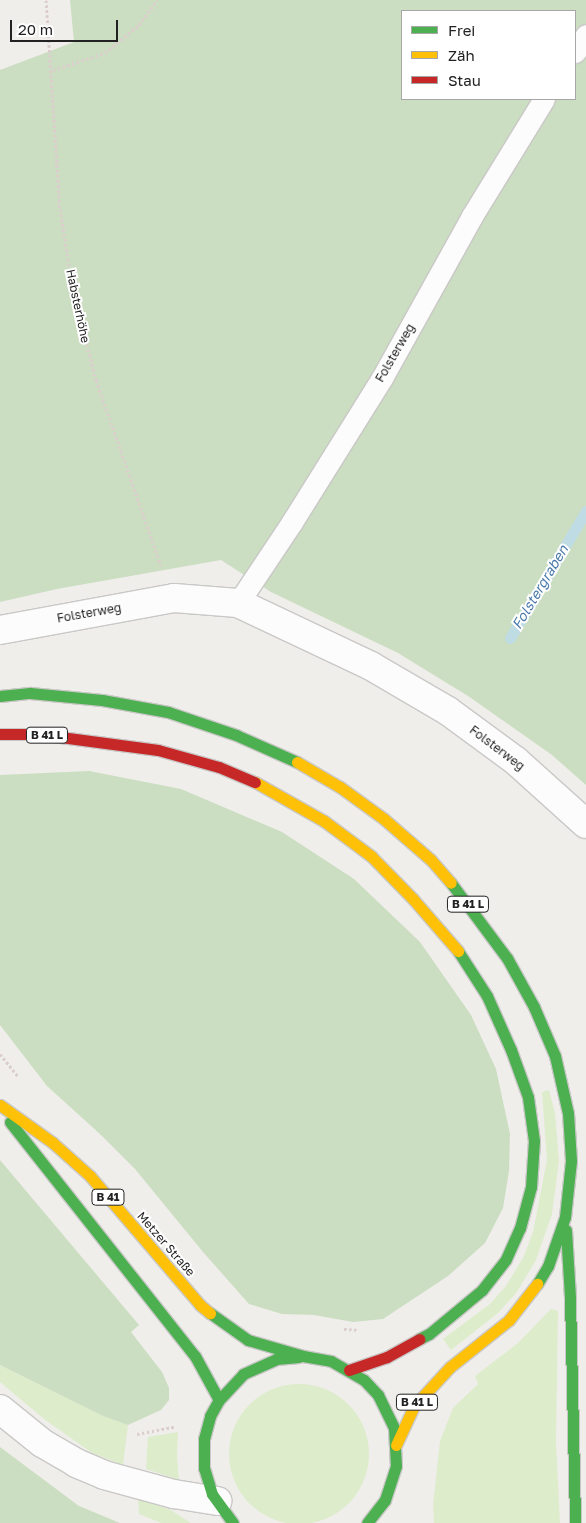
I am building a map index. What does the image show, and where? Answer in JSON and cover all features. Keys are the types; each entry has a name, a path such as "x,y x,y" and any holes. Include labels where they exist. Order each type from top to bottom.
{"main road":[{"name":"B 41 L","path":"0,696 30,694 102,700 168,712 236,735 294,760 340,787 384,819 431,860 472,908 507,958 534,1007 555,1056 568,1113 571,1161 565,1217 548,1266 528,1298 509,1320 450,1367 414,1406 396,1445"},
{"name":"B 41 L","path":"0,734 38,734 158,750 219,767 270,789 324,821 371,856 413,899 457,950 487,996 511,1050 528,1097 534,1141 531,1187 520,1228 506,1259 475,1296 429,1334 387,1357 349,1370"},
{"name":"Metzer Straße","path":"0,1105 53,1142 90,1176 200,1305 226,1326 248,1340 303,1356 331,1361 349,1370 373,1390 387,1410 396,1445 396,1466 385,1500 367,1523"},
{"name":"B 41","path":"0,1109 195,1356 219,1400"},
{"path":"565,1217 570,1298 575,1523"},
{"name":"Metzer Straße","path":"228,1517 208,1483 203,1454 207,1424 219,1400 243,1374 259,1365 303,1356"},
{"name":"Metzer Straße","path":"392,1482 394,1507"}],"street":[{"name":"Folsterweg","path":"0,630 174,598 238,603 371,666 448,711 516,761 586,824"},
{"path":"0,1409 42,1443 76,1463 104,1475 174,1494 228,1517"}],"lane":[{"path":"576,50 586,35"},
{"name":"Folsterweg","path":"238,603 292,522 382,378 472,216 543,100"}],"path":[{"name":"Habsterhöhe","path":"46,0 53,70 60,210 74,296 96,380 152,544 174,598"},
{"path":"53,70 105,53 139,25 157,0"},
{"path":"337,1328 361,1330"},
{"path":"137,1434 179,1426"}],"green space":[{"path":"70,0 586,0 586,785 552,755 468,696 398,653 271,592 221,560 57,589 0,602 0,70 74,42"},
{"path":"89,771 181,789 282,832 354,879 420,942 471,1015 496,1069 510,1134 509,1171 503,1208 485,1243 448,1276 383,1319 353,1322 314,1315 282,1314 249,1304 203,1252 135,1169 47,1086 0,1025 0,775"},
{"path":"549,1090 555,1113 559,1161 552,1214 536,1260 517,1292 498,1313 451,1350 443,1339 490,1304 506,1286 524,1256 533,1232 547,1160 542,1092"},
{"path":"0,1160 139,1325 131,1332 162,1372 169,1388 169,1400 161,1410 128,1425 103,1416 0,1365"},
{"path":"551,1309 558,1311 556,1442 560,1523 434,1523 433,1505 440,1441 453,1408 478,1384 475,1376 518,1343"},
{"path":"0,1365 103,1416 128,1425 123,1465 92,1453 44,1419 0,1382"},
{"path":"299,1384 313,1385 326,1389 349,1404 364,1427 368,1440 368,1468 364,1481 349,1504 326,1519 313,1523 299,1524 285,1523 272,1519 249,1504 234,1481 230,1468 229,1454 230,1440 234,1427 249,1404 272,1389 285,1385"},
{"path":"178,1432 179,1480 146,1469 148,1437"},
{"path":"0,1447 79,1506 120,1523 0,1523"},
{"path":"138,1499 169,1509 191,1523 161,1523 139,1514"}],"waterway":[{"name":"Folstergraben","path":"510,638 586,511"}],"traffic: fast":[{"path":"0,696 30,693 102,700 168,712 236,735 297,762"},
{"path":"451,883 507,958 534,1007 555,1056 568,1113 571,1161 565,1217 548,1266 537,1284"},
{"path":"419,1339 429,1334 482,1290 506,1259 520,1228 531,1187 534,1141 528,1097 511,1050 487,996 458,951"},
{"path":"10,1122 195,1356 219,1400"},
{"path":"566,1230 570,1298 575,1523"},
{"path":"210,1313 248,1340 303,1356 331,1361 364,1380 378,1395 394,1428 396,1466 385,1500 367,1523"},
{"path":"233,1523 212,1494 204,1468 204,1439 210,1416 219,1400 243,1374 276,1359 299,1357"}],"traffic: slow":[{"path":"297,762 340,787 384,819 431,860 451,883"},
{"path":"255,782 324,821 371,856 413,899 458,951"},
{"path":"0,1105 53,1143 90,1176 200,1305 210,1313"},
{"path":"396,1445 414,1406 450,1367 509,1320 537,1284"}],"traffic: jam":[{"path":"0,734 38,734 158,750 219,767 255,782"},
{"path":"349,1370 387,1357 419,1339"}]}
